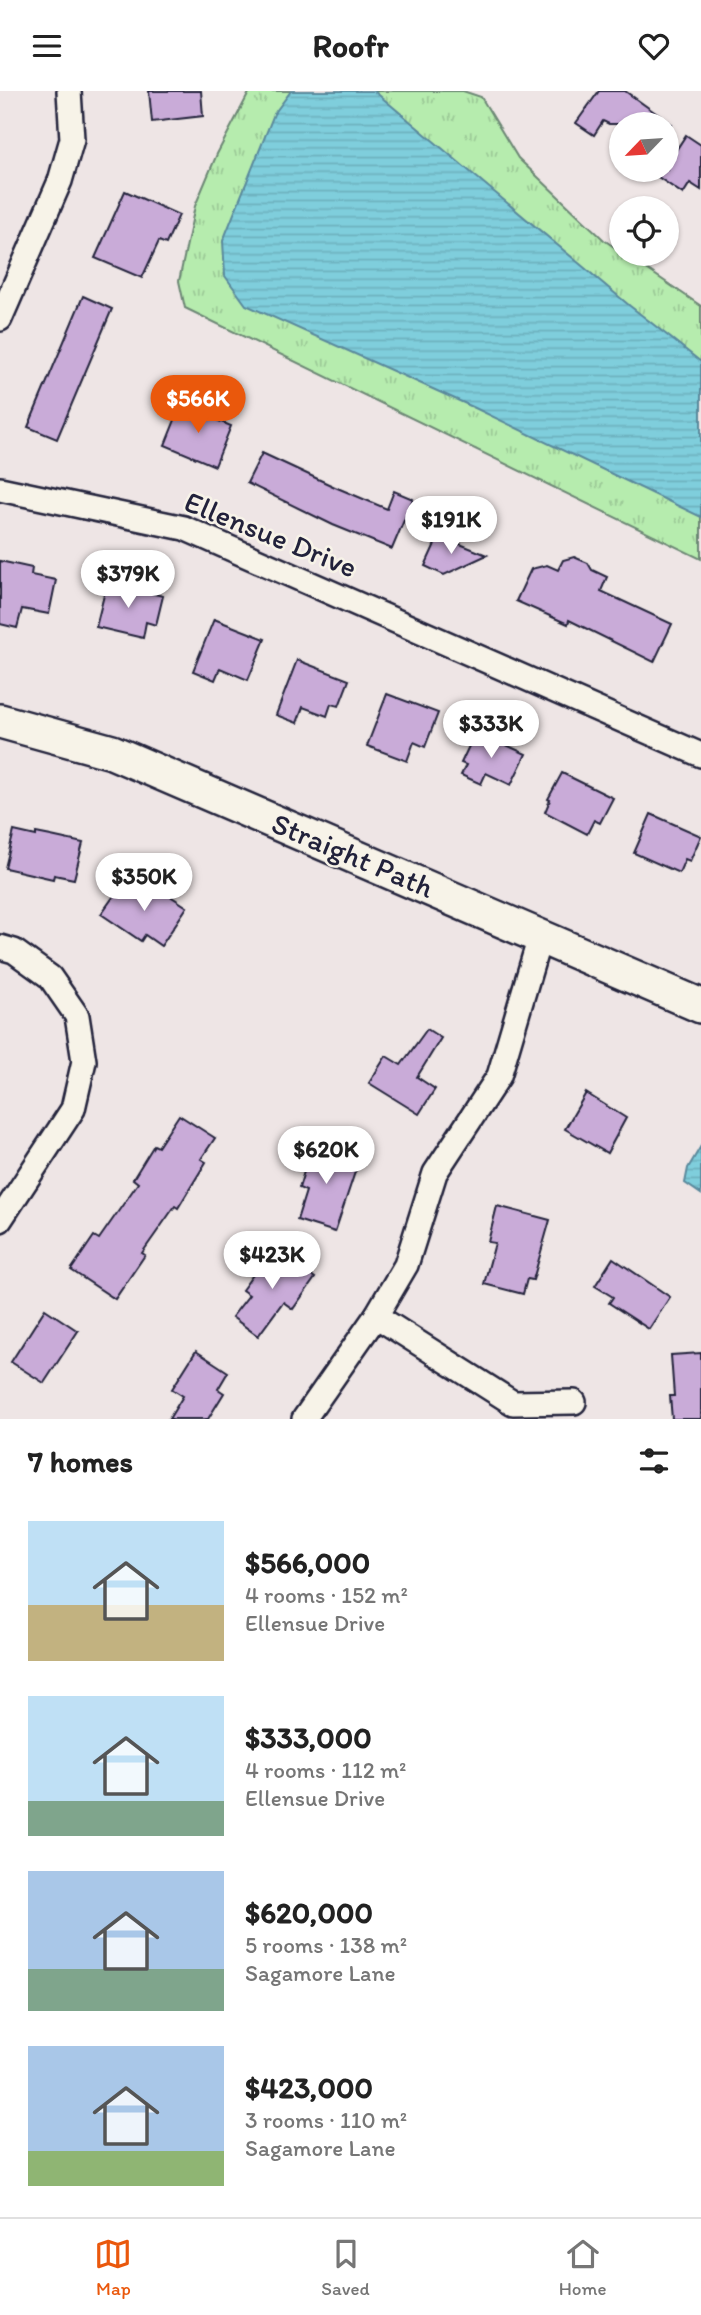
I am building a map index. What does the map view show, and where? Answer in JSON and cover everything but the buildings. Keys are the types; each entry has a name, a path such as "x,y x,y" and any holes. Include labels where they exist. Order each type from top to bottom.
{"main road":[{"name":"Straight Path","path":"0,721 112,752 701,1006"}],"street":[{"path":"0,319 60,181 72,139 69,91"},
{"name":"Ellensue Drive","path":"0,489 184,528 701,755"},
{"path":"304,1419 376,1317 406,1265 435,1174 499,1076 540,937"},
{"path":"0,947 14,951 50,977 77,1016 84,1061 73,1109 0,1220"},
{"path":"376,1317 513,1403 574,1402"}],"green space":[{"path":"250,91 463,91 481,97 518,158 609,243 609,266 642,266 701,306 701,559 185,308 179,281 195,206 217,154"}],"water":[{"path":"291,91 374,91 630,306 701,362 701,517 475,408 246,305 225,276 223,241 274,114"},
{"path":"701,1146 701,1194 685,1183 688,1168"}]}
